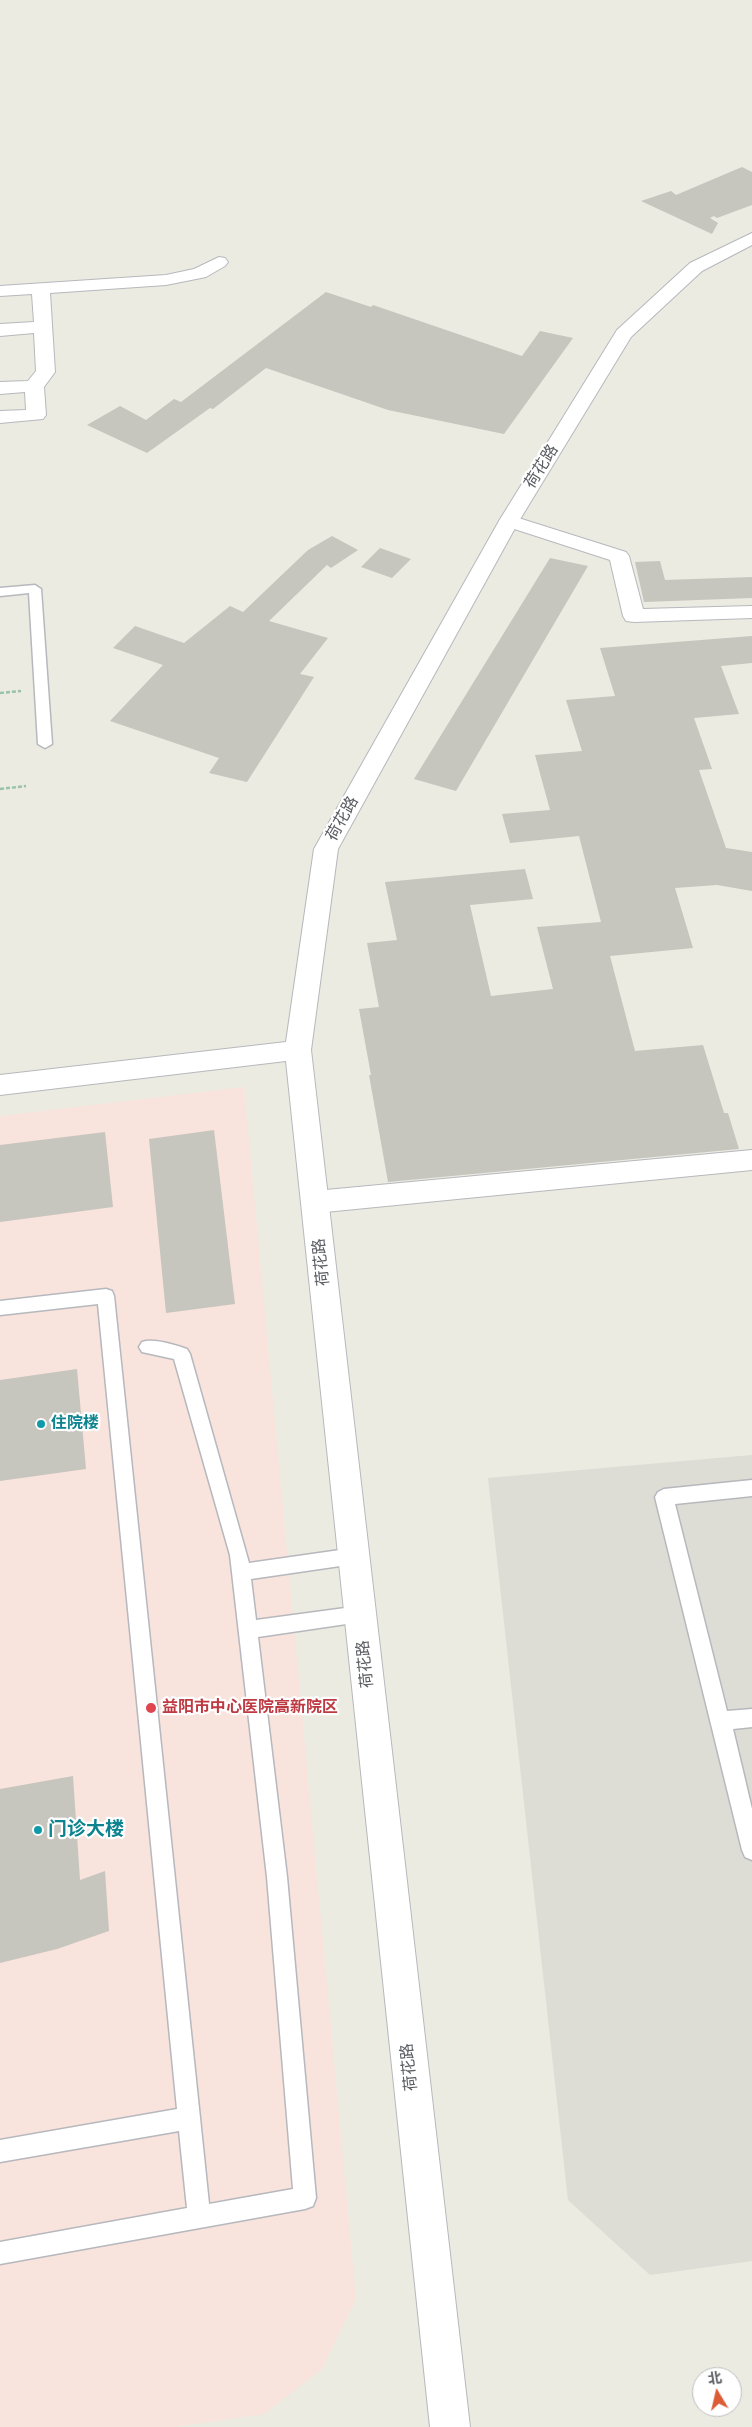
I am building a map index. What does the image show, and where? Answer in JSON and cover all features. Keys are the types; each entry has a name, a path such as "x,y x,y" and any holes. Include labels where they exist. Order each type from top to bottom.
{"street":[{"name":"荷花路","path":"450,2427 298,1050 326,849 509,521 624,334 696,267 750,240"},
{"path":"0,291 166,280 200,273 219,262"},
{"path":"0,417 36,415 34,386 46,372 41,288"},
{"path":"0,330 43,327"},
{"path":"0,388 34,386"},
{"path":"509,521 619,556 634,616 752,612"},
{"path":"0,1084 298,1050"},
{"path":"315,1202 752,1160"}],"lane":[{"path":"0,592 35,589 45,744"},
{"path":"0,1308 106,1296 198,2217"},
{"path":"0,2253 305,2198 277,1877 239,1555 182,1354 148,1348"},
{"path":"752,1488 664,1497 752,1850"},
{"path":"241,1572 354,1556"},
{"path":"248,1630 360,1614"},
{"path":"723,1733 721,1721 752,1718"},
{"path":"0,2151 188,2118"}],"path":[{"path":"0,789 26,786"}],"shaded area":[{"name":"益阳市中心医院高新院区","path":"244,1087 356,2299 322,2369 264,2414 174,2427 0,2427 0,1116"},
{"path":"752,1455 752,2261 650,2275 568,2200 488,1478"}],"building":[{"path":"742,167 752,172 752,205 717,218 714,216 710,218 718,223 712,234 641,201 671,191 676,195"},
{"path":"326,292 371,307 373,305 522,356 540,331 573,338 504,434 388,410 266,368 213,409 210,408 147,453 87,425 120,406 146,420 174,399 181,402"},
{"path":"332,536 358,550 331,568 327,565 269,621 328,638 300,674 314,677 247,782 209,773 219,758 110,721 163,665 113,648 135,626 184,643 230,606 243,612 308,550"},
{"path":"380,548 411,559 392,578 361,567"},
{"path":"550,558 588,566 456,791 414,779"},
{"path":"660,561 665,580 752,577 752,598 644,602 635,562"},
{"path":"752,636 752,663 721,666 739,714 694,718 712,769 699,770 726,848 752,852 752,891 717,885 675,888 693,948 610,956 635,1051 703,1045 724,1113 728,1113 739,1149 388,1182 359,1009 379,1007 367,943 397,940 385,882 525,869 533,899 470,905 491,996 553,989 537,927 601,922 579,836 510,843 502,814 550,810 535,755 582,751 566,700 615,696 600,648"},
{"path":"214,1130 235,1304 166,1313 149,1139"},
{"path":"105,1132 113,1207 0,1222 0,1145"},
{"name":"住院楼","path":"77,1369 86,1469 0,1481 0,1380"},
{"name":"门诊大楼","path":"73,1776 80,1880 105,1871 109,1931 57,1949 0,1963 0,1789"}],"place":[{"name":"住院楼","path":"41,1424"},
{"name":"益阳市中心医院高新院区","path":"151,1708"},
{"name":"门诊大楼","path":"38,1830"}]}
